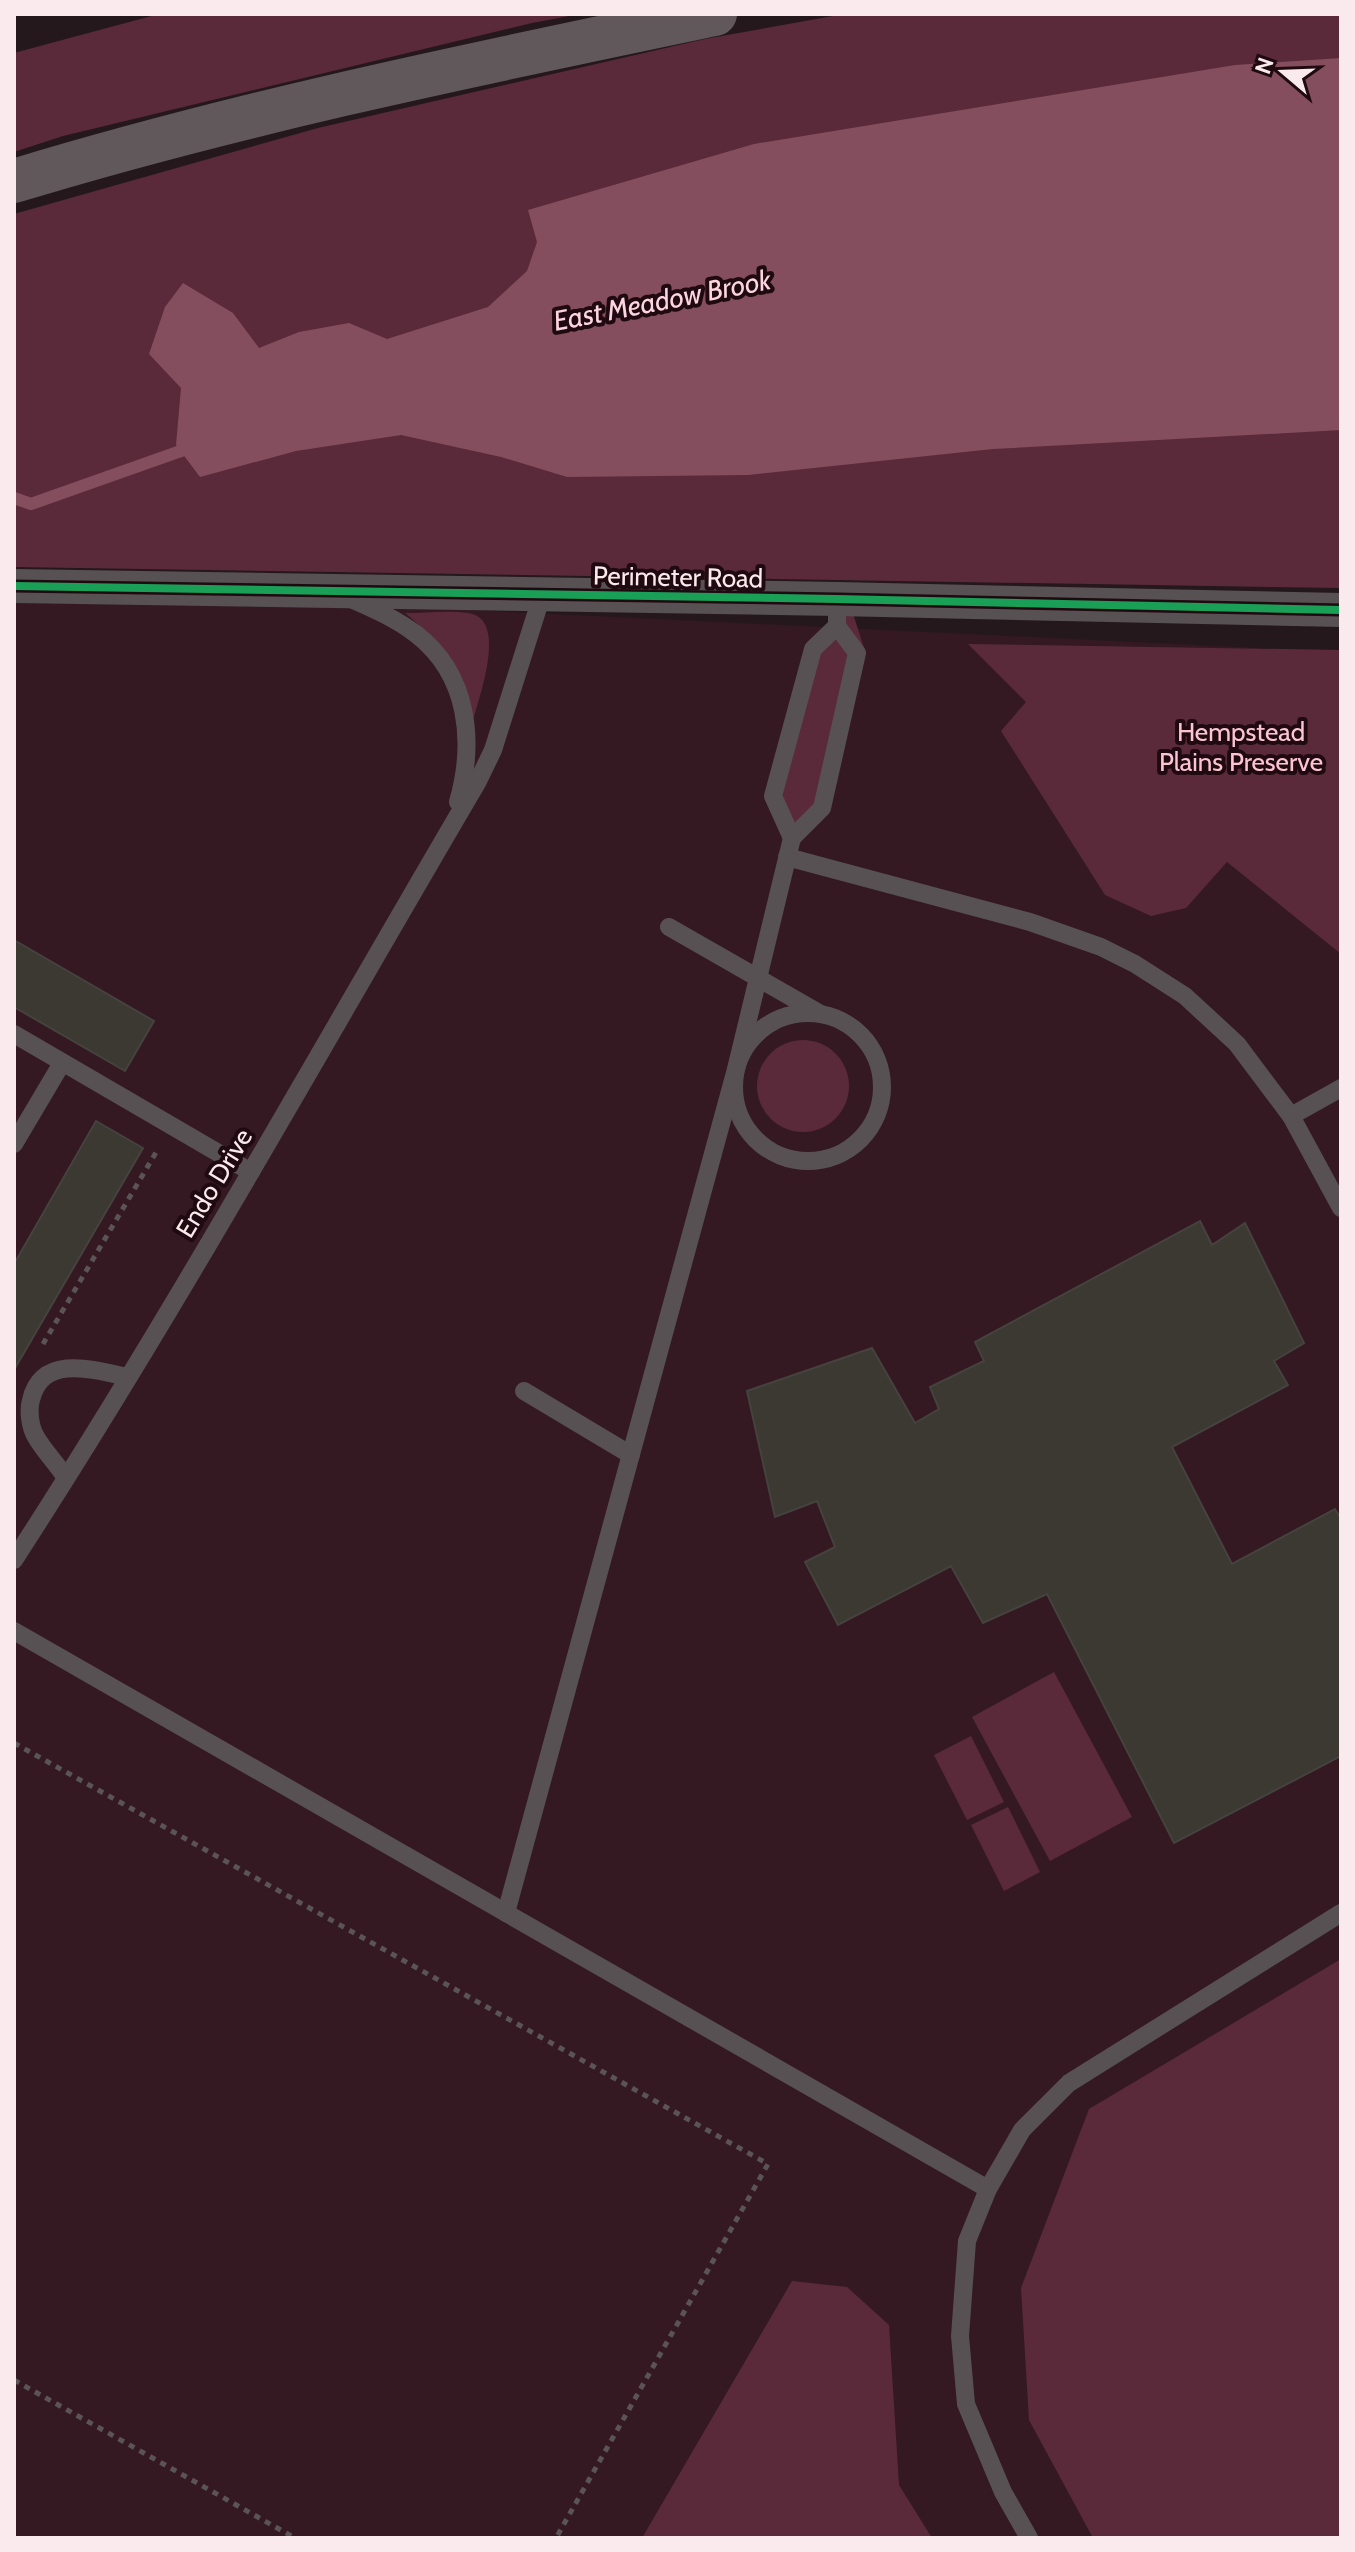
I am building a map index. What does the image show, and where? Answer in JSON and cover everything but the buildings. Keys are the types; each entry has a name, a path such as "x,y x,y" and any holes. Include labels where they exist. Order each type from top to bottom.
{"highway":[{"path":"14,181 276,111 715,14"}],"street":[{"name":"Perimeter Road","path":"14,586 542,595 837,613 1341,610"}],"lane":[{"name":"Endo Drive","path":"336,592 390,617 418,636 440,658 454,684 464,709 468,741 464,779 451,828"},
{"name":"Endo Drive","path":"14,1560 251,1172 477,783 493,750 542,595"},
{"path":"506,1913 736,1069 792,838 822,808 857,653 837,613 813,649 773,796 792,838"},
{"path":"787,857 1030,922 1101,947 1135,964 1185,996 1237,1044 1291,1116 1341,1208"},
{"path":"669,927 822,1014"},
{"path":"810,1012 822,1014 856,1030 872,1049 881,1072 882,1098 874,1122 858,1143 837,1156 813,1162 787,1159 766,1150 750,1135 738,1115 733,1093 736,1069 745,1047 762,1028 785,1016 810,1012"},
{"path":"14,1034 251,1172"},
{"path":"14,1144 62,1063"},
{"path":"1291,1116 1341,1088"},
{"path":"66,1478 34,1434 29,1408 34,1386 53,1370 86,1368 127,1377"},
{"path":"524,1391 631,1455"},
{"path":"14,1631 988,2189"},
{"path":"1029,2538 1003,2492 966,2404 960,2336 967,2241 988,2189 1022,2130 1069,2083 1341,1913"}],"path":[{"path":"38,1352 158,1149 145,1141"},
{"path":"14,1743 768,2164 556,2538"},
{"path":"14,2380 295,2538"}],"shaded area":[{"path":"14,588 1341,652 1341,2538 14,2538"}],"green space":[{"path":"159,14 580,14 63,136 14,152 14,53"},
{"path":"844,14 1341,14 1341,588 14,567 14,214 318,128 705,39"},
{"path":"849,601 864,648 822,808 794,852 773,796 817,634"},
{"path":"405,613 468,613 480,618 487,628 488,658 474,718 447,661 428,635"},
{"name":"Hempstead Plains Preserve","path":"968,644 1341,650 1341,954 1227,862 1186,908 1151,916 1105,895 1001,731 1026,702"},
{"path":"803,1040 821,1043 836,1053 846,1068 849,1086 846,1104 836,1119 821,1129 803,1132 785,1129 770,1119 760,1104 757,1086 760,1068 770,1053 785,1043"},
{"path":"1054,1672 1132,1817 1050,1861 972,1717"},
{"path":"971,1736 1004,1802 967,1820 934,1755"},
{"path":"1008,1807 1040,1872 1004,1891 971,1825"},
{"path":"1341,1959 1341,2538 1093,2538 1029,2420 1021,2288 1089,2109"},
{"path":"792,2281 847,2287 889,2325 899,2485 932,2538 642,2538"}],"water":[{"path":"1341,58 1341,430 993,449 748,475 567,477 501,457 401,435 296,451 200,477 176,445 181,388 149,354 165,307 183,283 233,313 259,348 299,332 349,323 387,339 488,307 527,271 537,242 528,210 754,144 1235,65"}],"waterway":[{"name":"East Meadow Brook","path":"14,498 31,504 195,446"}],"cycle path":[{"path":"14,586 1341,610"}]}
